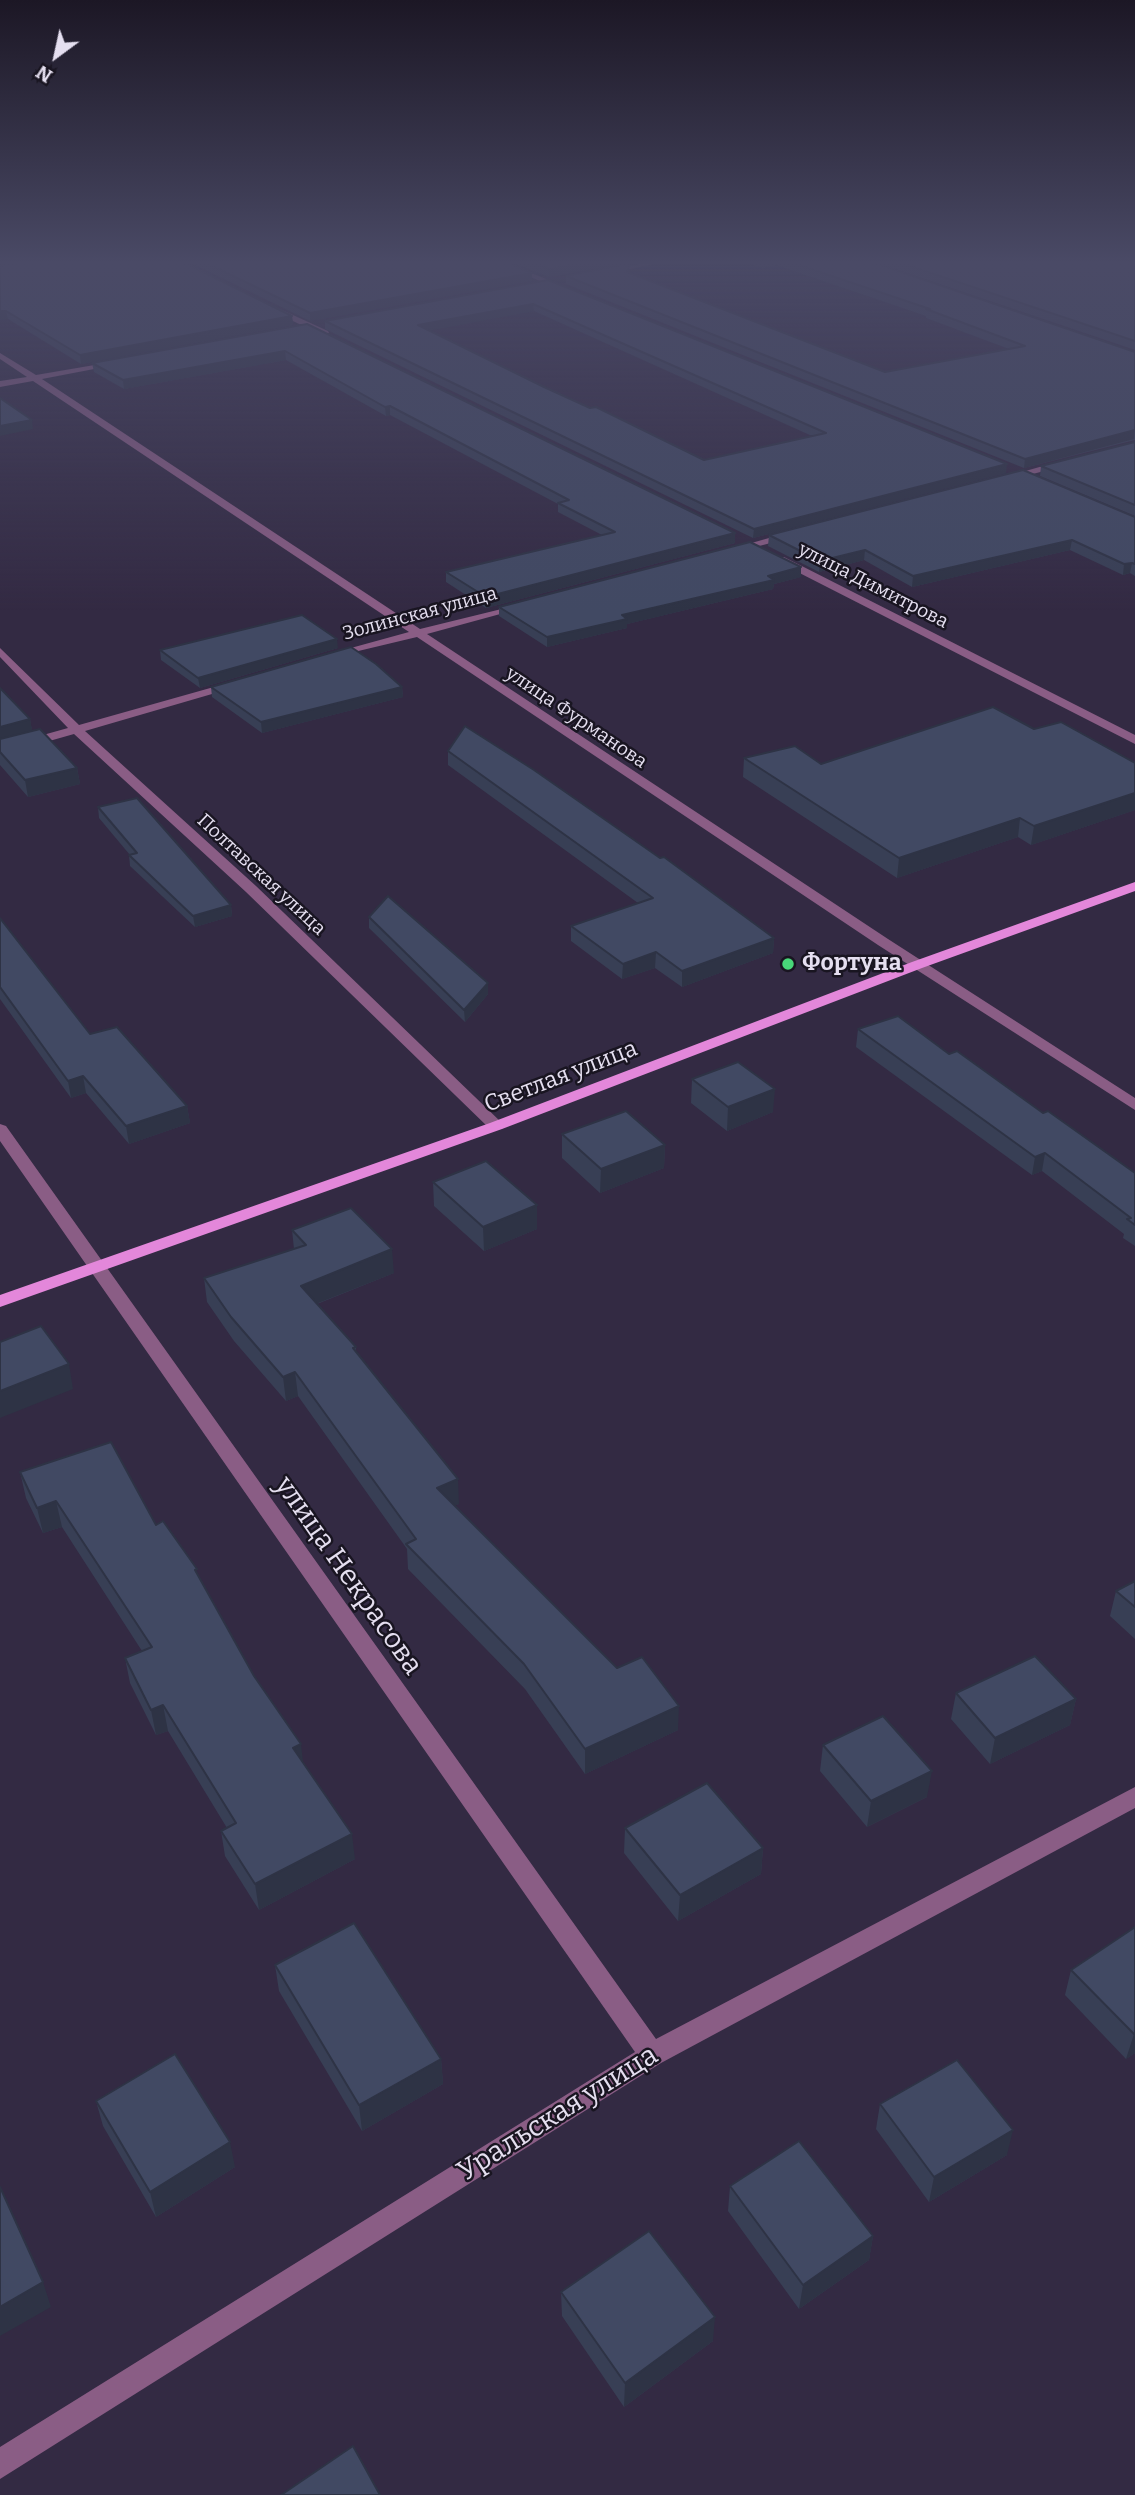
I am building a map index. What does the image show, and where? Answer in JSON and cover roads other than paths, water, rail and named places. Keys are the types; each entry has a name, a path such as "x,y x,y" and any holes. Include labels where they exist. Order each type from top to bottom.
{"main road":[{"name":"Светлая улица","path":"0,1301 496,1126 917,965 1135,886"}],"street":[{"path":"0,384 32,378"},
{"name":"улица Фурманова","path":"35,378 917,965 1135,1105"},
{"path":"996,481 1073,461"},
{"path":"1010,469 1035,479"},
{"path":"725,552 806,530"},
{"name":"улица Димитрова","path":"740,538 1135,740"},
{"name":"Золинская улица","path":"324,659 537,601"},
{"name":"Полтавская улица","path":"0,651 76,729 251,890 496,1126"},
{"path":"0,751 246,681"},
{"name":"улица Некрасова","path":"0,1129 652,2055"},
{"name":"Уральская улица","path":"0,2464 652,2055 1135,1797"}],"place":[{"name":"Фортуна","path":"788,964"}]}
